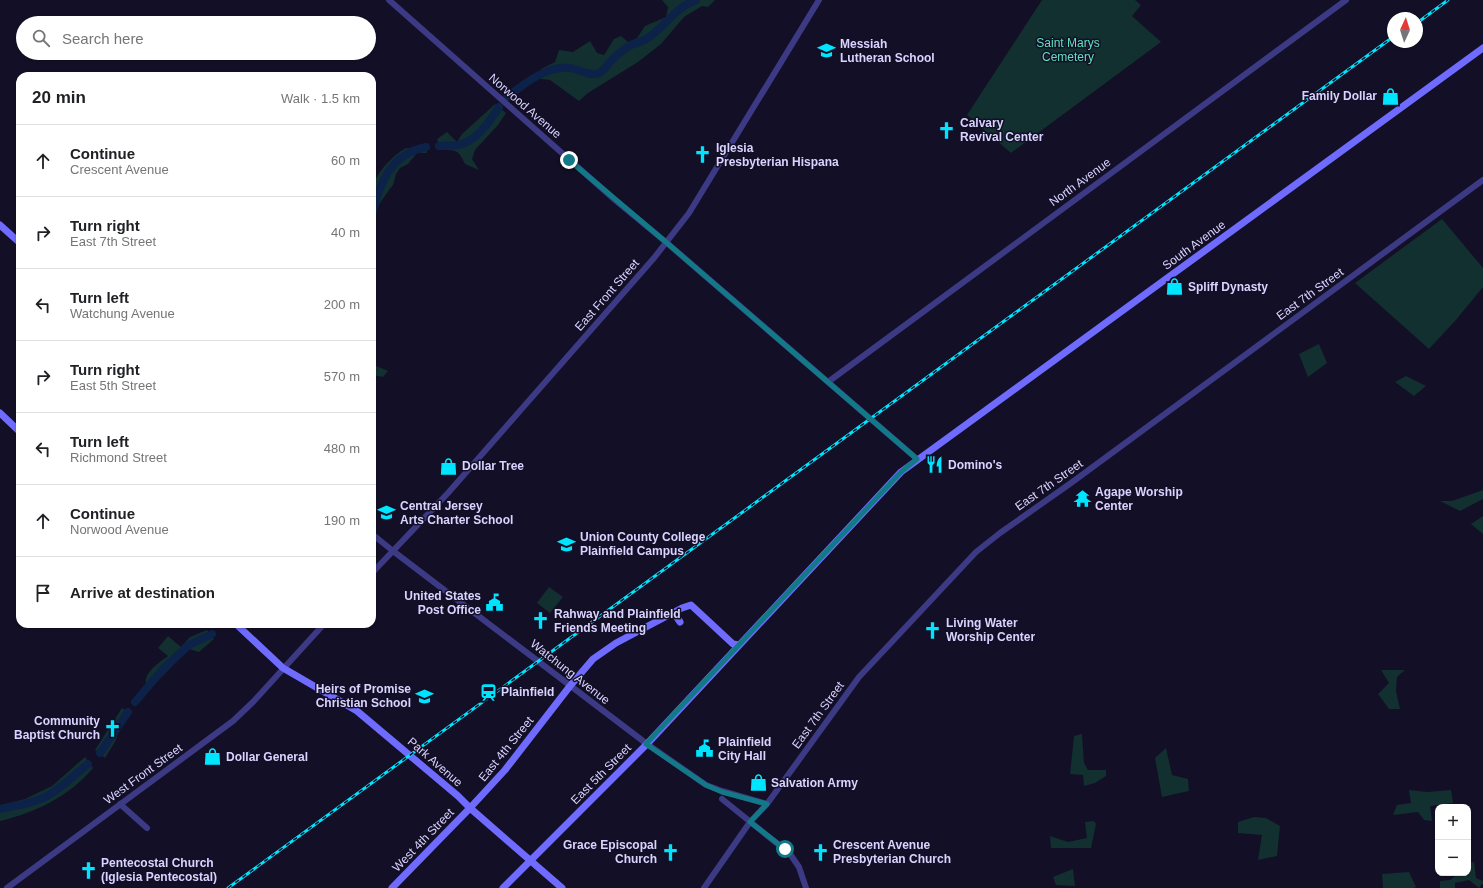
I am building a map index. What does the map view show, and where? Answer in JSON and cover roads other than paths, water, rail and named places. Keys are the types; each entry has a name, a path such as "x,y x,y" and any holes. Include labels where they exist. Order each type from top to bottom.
{"main road":[{"name":"South Avenue","path":"917,459 1018,388 1482,50"},
{"path":"0,225 16,239"},
{"path":"0,414 16,428"},
{"name":"East 5th Street","path":"502,888 646,744 901,472 917,459"},
{"name":"East 4th Street","path":"470,808 505,770 584,668 604,651 682,608 691,605 733,644 739,645"},
{"path":"671,614 676,616 680,622"},
{"name":"Park Avenue","path":"240,628 283,668 357,710 458,796 562,888"},
{"name":"West 4th Street","path":"392,888 470,808"}],"street":[{"name":"Norwood Avenue","path":"388,0 615,200 667,243 917,459"},
{"name":"East Front Street","path":"376,570 448,493 667,243 692,208 819,0"},
{"name":"North Avenue","path":"828,382 1346,0"},
{"name":"East 7th Street","path":"704,888 750,822 767,804 859,678 976,552 1000,533 1083,475 1483,180"},
{"name":"Watchung Avenue","path":"376,537 646,744 706,785 722,792 767,804"},
{"path":"283,668 320,628"},
{"name":"West Front Street","path":"7,888 233,721 253,702 283,668"},
{"path":"722,799 790,854 799,867 806,888"},
{"path":"120,804 147,828"}],"waterway":[{"path":"507,97 536,76 553,69 570,68 592,74 599,73 622,51 652,35 682,8 696,0"},
{"path":"439,146 465,143 482,130 499,107"},
{"path":"376,202 383,181 395,163 404,156 426,147"},
{"path":"135,702 163,669 189,645 212,634"},
{"path":"100,753 128,712"},
{"path":"0,809 38,800 49,795 61,787 88,764"}],"railway":[{"path":"1423,19 1448,0"},
{"path":"228,888 1387,41"}],"place":[{"name":"Messiah Lutheran School","path":"827,51"},
{"name":"Family Dollar","path":"1390,96"},
{"name":"Calvary Revival Center","path":"947,130"},
{"name":"Iglesia Presbyterian Hispana","path":"703,155"},
{"name":"Spliff Dynasty","path":"1175,287"},
{"name":"Domino's","path":"935,465"},
{"name":"Dollar Tree","path":"449,466"},
{"name":"Agape Worship Center","path":"1082,499"},
{"name":"Central Jersey Arts Charter School","path":"387,513"},
{"name":"Union County College Plainfield Campus","path":"567,544"},
{"name":"United States Post Office","path":"494,603"},
{"name":"Rahway and Plainfield Friends Meeting","path":"541,621"},
{"name":"Living Water Worship Center","path":"933,630"},
{"name":"Plainfield","path":"488,692"},
{"name":"Heirs of Promise Christian School","path":"424,696"},
{"name":"Community Baptist Church","path":"113,728"},
{"name":"Plainfield City Hall","path":"705,749"},
{"name":"Dollar General","path":"213,757"},
{"name":"Salvation Army","path":"758,783"},
{"name":"Grace Episcopal Church","path":"670,852"},
{"name":"Crescent Avenue Presbyterian Church","path":"820,852"},
{"name":"Pentecostal Church (Iglesia Pentecostal)","path":"88,870"}],"park label":[{"name":"Saint Marys Cemetery","path":"1068,50"}]}
